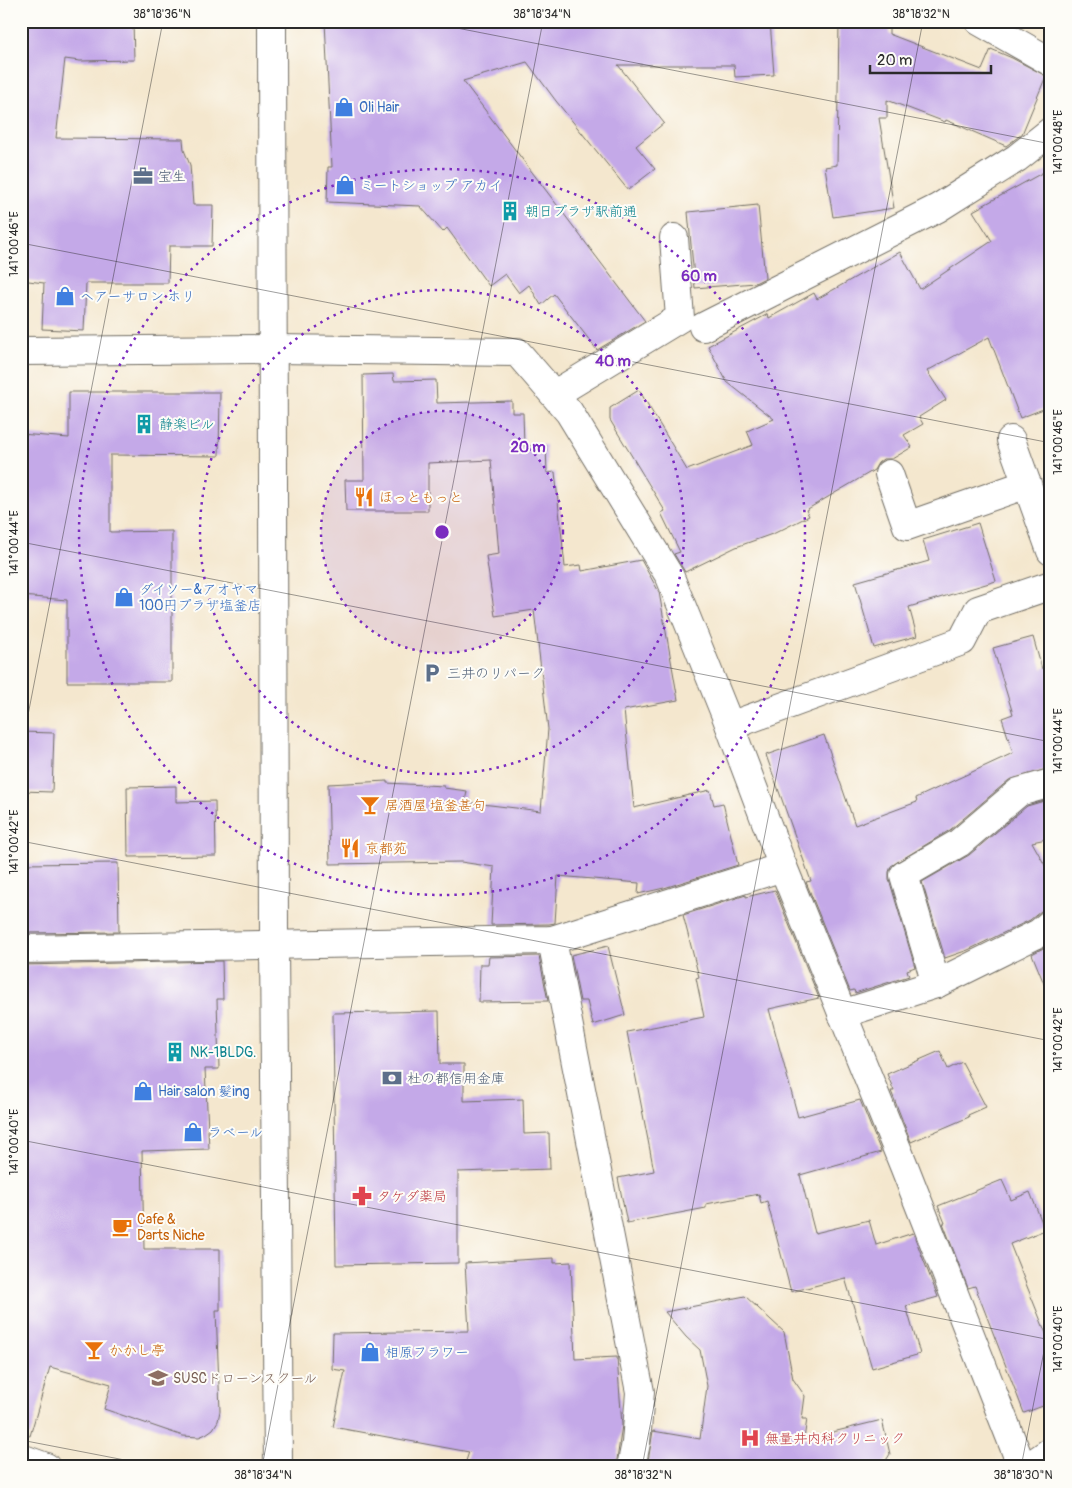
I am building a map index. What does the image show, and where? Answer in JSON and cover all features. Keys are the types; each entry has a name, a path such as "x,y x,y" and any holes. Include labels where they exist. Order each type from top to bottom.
{"street":[{"path":"272,21 274,944 278,1467"},
{"path":"979,21 1051,62"},
{"path":"703,326 938,208 1017,158 1051,131"},
{"path":"556,394 680,318 674,238"},
{"path":"21,351 274,349 517,352 556,394 569,412 670,577 730,726 783,867 1022,1467"},
{"path":"1011,440 1051,551"},
{"path":"889,474 907,526 1027,484"},
{"path":"730,726 962,641 978,610 1051,585"},
{"path":"936,984 904,875 959,843 1019,792 1051,783"},
{"path":"21,949 552,940 783,867"},
{"path":"842,1014 936,984 1039,933 1051,923"},
{"path":"552,940 640,1392 636,1443 631,1467"},
{"path":"1028,1467 1051,1451"},
{"path":"21,1458 46,1467"}],"building":[{"path":"21,21 133,21 134,60 80,61 65,59 56,138 183,139 184,150 190,165 193,205 213,205 212,246 169,246 168,283 86,283 84,331 42,329 44,283 21,280 21,218 26,185 21,185"},
{"path":"325,21 770,21 774,75 735,77 734,65 618,65 664,123 636,146 655,169 628,190 527,62 463,81 645,321 597,350 554,294 541,305 529,285 519,293 505,274 489,286 447,228 443,232 420,206 327,202 328,167 332,167"},
{"path":"839,21 889,21 889,34 982,70 991,49 1046,76 1022,134 1006,146 946,120 945,122 887,100 887,118 879,118 894,208 833,217 825,167 837,165"},
{"path":"1051,168 1051,406 1020,418 989,337 927,371 946,400 919,417 923,424 904,435 912,447 892,459 883,459 874,470 806,510 809,516 775,533 736,547 685,572 674,554 680,552 661,513 665,511 610,420 610,408 639,390 687,470 753,445 747,431 774,419 727,382 708,346 768,314 769,318 814,293 817,299 900,252 920,289 992,241 973,211"},
{"path":"758,205 765,278 755,283 695,288 688,212"},
{"path":"393,374 394,381 436,380 437,403 512,401 512,413 523,413 524,446 546,445 547,473 555,472 565,567 581,565 582,571 641,560 659,592 678,700 624,710 634,808 710,790 714,805 723,803 738,865 638,894 639,883 558,876 555,923 491,925 494,867 461,862 330,864 328,784 387,781 387,783 444,786 444,788 467,791 465,802 541,811 548,729 534,610 495,616 486,556 499,554 491,460 428,463 428,511 346,511 345,480 364,480 363,375"},
{"path":"69,392 220,392 219,456 110,455 110,532 172,531 172,682 67,682 67,600 21,596 21,434 69,438"},
{"path":"978,523 996,581 909,607 917,636 874,648 855,582 929,561 923,540"},
{"path":"1033,637 1042,669 1051,665 1051,768 1009,780 950,830 891,866 889,879 915,967 907,970 909,976 855,993 854,990 850,991 806,882 811,881 766,755 824,735 855,825 917,802 916,798 1013,753 1002,718 1013,714 993,648"},
{"path":"21,732 54,733 52,792 21,791"},
{"path":"176,786 176,802 215,801 216,856 128,857 127,787"},
{"path":"1051,799 1051,838 1032,842 1051,876 1051,908 1041,911 1030,920 968,950 945,958 922,882 969,855 1027,806"},
{"path":"118,863 119,932 21,933 21,864"},
{"path":"775,890 819,998 769,1009 798,1117 860,1100 881,1152 800,1175 815,1233 869,1220 876,1245 913,1233 938,1297 906,1306 920,1354 872,1368 845,1278 791,1292 767,1201 761,1203 759,1194 706,1204 706,1208 627,1223 618,1178 654,1171 627,1032 704,1017 696,978 699,977 683,915 746,895 746,897"},
{"path":"1051,944 1051,996 1049,996 1032,954"},
{"path":"608,946 625,1015 593,1025 587,1001 580,1001 571,955"},
{"path":"539,956 548,1001 479,1002 480,964 488,964 489,957"},
{"path":"222,961 223,999 217,999 219,1069 205,1069 209,1149 142,1151 144,1249 220,1249 220,1310 216,1310 220,1411 218,1421 213,1429 199,1437 183,1436 104,1409 111,1384 50,1367 30,1436 21,1434 21,965"},
{"path":"439,1011 440,1064 464,1064 464,1101 523,1099 524,1134 549,1133 550,1169 458,1172 458,1263 336,1265 333,1013"},
{"path":"940,1051 948,1069 962,1062 986,1107 968,1115 969,1117 911,1142 891,1091 894,1091 887,1074"},
{"path":"1002,1180 1011,1200 1030,1192 1045,1230 1010,1244 1051,1346 1051,1403 1024,1413 975,1286 968,1288 938,1206"},
{"path":"554,1258 554,1263 571,1262 575,1359 617,1357 622,1425 616,1467 464,1467 469,1452 333,1427 345,1371 332,1369 333,1333 469,1331 465,1263"},
{"path":"745,1296 784,1332 793,1379 805,1396 802,1419 807,1419 804,1439 882,1420 890,1454 882,1467 647,1467 653,1431 700,1439 707,1386 700,1350 665,1312"}],"place":[{"name":"Oli Hair","path":"344,107"},
{"name":"宝生","path":"143,176"},
{"name":"ミートショップ アカイ","path":"345,185"},
{"name":"朝日プラザ駅前通","path":"510,211"},
{"name":"ヘアーサロン ホリ","path":"65,296"},
{"name":"静楽ビル","path":"144,424"},
{"name":"ほっともっと","path":"364,497"},
{"name":"ダイソー&アオヤマ 100円プラザ塩釜店","path":"124,597"},
{"name":"三井のリパーク","path":"432,673"},
{"name":"居酒屋 塩釜甚句","path":"370,805"},
{"name":"京都苑","path":"350,848"},
{"name":"NK-1BLDG.","path":"175,1052"},
{"name":"杜の都信用金庫","path":"392,1078"},
{"name":"Hair salon 髪ing","path":"143,1091"},
{"name":"ラベール","path":"193,1132"},
{"name":"タケダ薬局","path":"362,1196"},
{"name":"Cafe & Darts Niche","path":"122,1227"},
{"name":"かかし亭","path":"94,1350"},
{"name":"相原フラワー","path":"370,1352"},
{"name":"SUSCドローンスクール","path":"158,1378"},
{"name":"無量井内科クリニック","path":"750,1438"}]}
